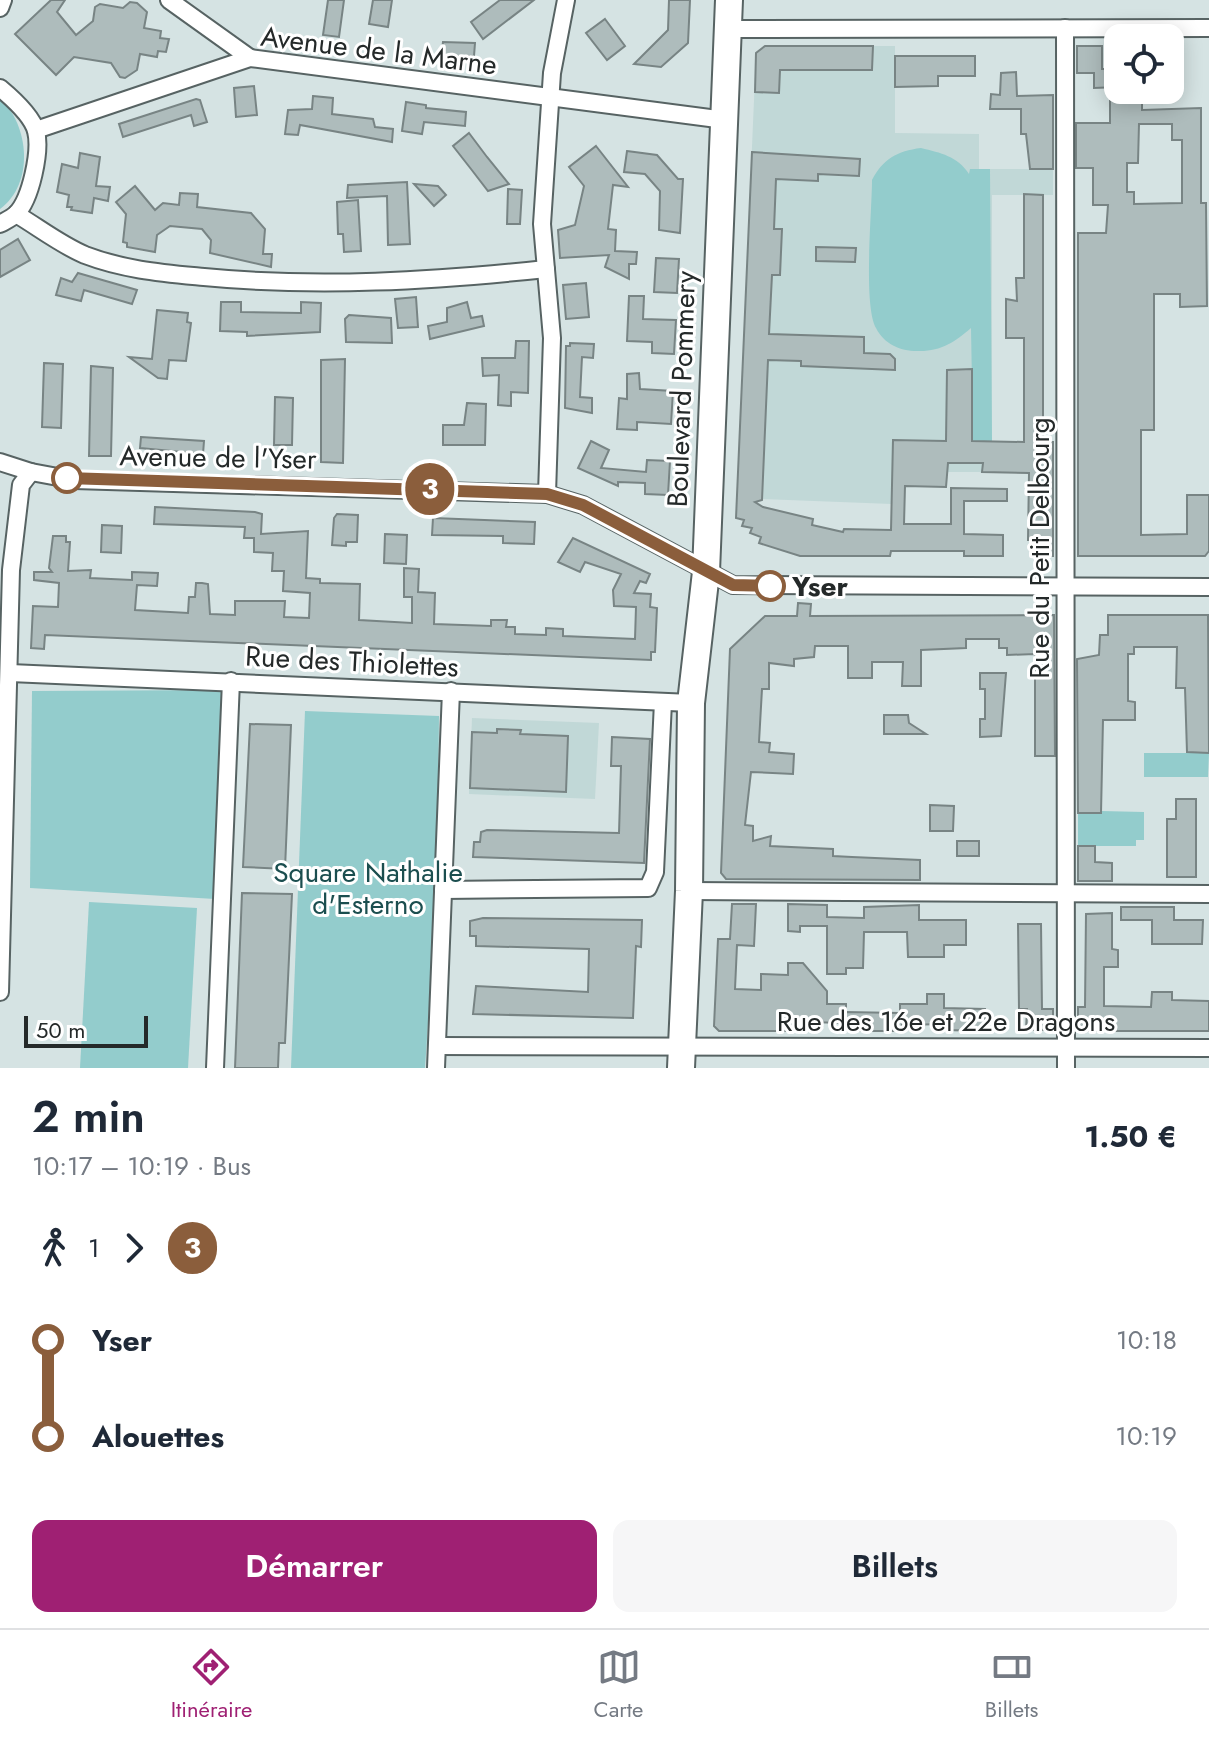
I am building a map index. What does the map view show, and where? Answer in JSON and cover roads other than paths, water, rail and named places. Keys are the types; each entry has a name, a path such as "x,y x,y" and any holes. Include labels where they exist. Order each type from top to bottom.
{"main road":[{"name":"Boulevard Pommery","path":"682,1058 689,891 691,703 706,572 729,0"}],"street":[{"path":"0,8 3,0"},
{"path":"169,0 250,58"},
{"path":"547,494 552,338 542,224 550,103 566,0"},
{"name":"Rue du Petit Delbourg","path":"1065,28 1066,1068"},
{"path":"728,29 1209,28"},
{"name":"Avenue de la Marne","path":"36,130 250,58 550,103 725,120"},
{"path":"0,88 20,107 36,130 35,166 29,191 16,214 0,224"},
{"path":"16,214 81,253 136,271 250,282 347,283 453,279 546,269"},
{"name":"Avenue de l'Yser","path":"0,462 74,480 547,494 583,505 733,585 1209,587"},
{"path":"0,992 10,673 5,569 21,485 31,472"},
{"name":"Rue des Thiolettes","path":"10,673 691,703"},
{"path":"215,1068 231,681"},
{"path":"436,1068 451,691"},
{"path":"443,890 648,888 655,872 663,702"},
{"path":"689,891 1209,894"},
{"name":"Rue des 16e et 22e Dragons","path":"437,1046 644,1047 682,1058 1066,1048 1209,1048"}],"place":[{"name":"Yser","path":"770,586"}],"park label":[{"name":"Square Nathalie d'Esterno","path":"368,888"}]}
